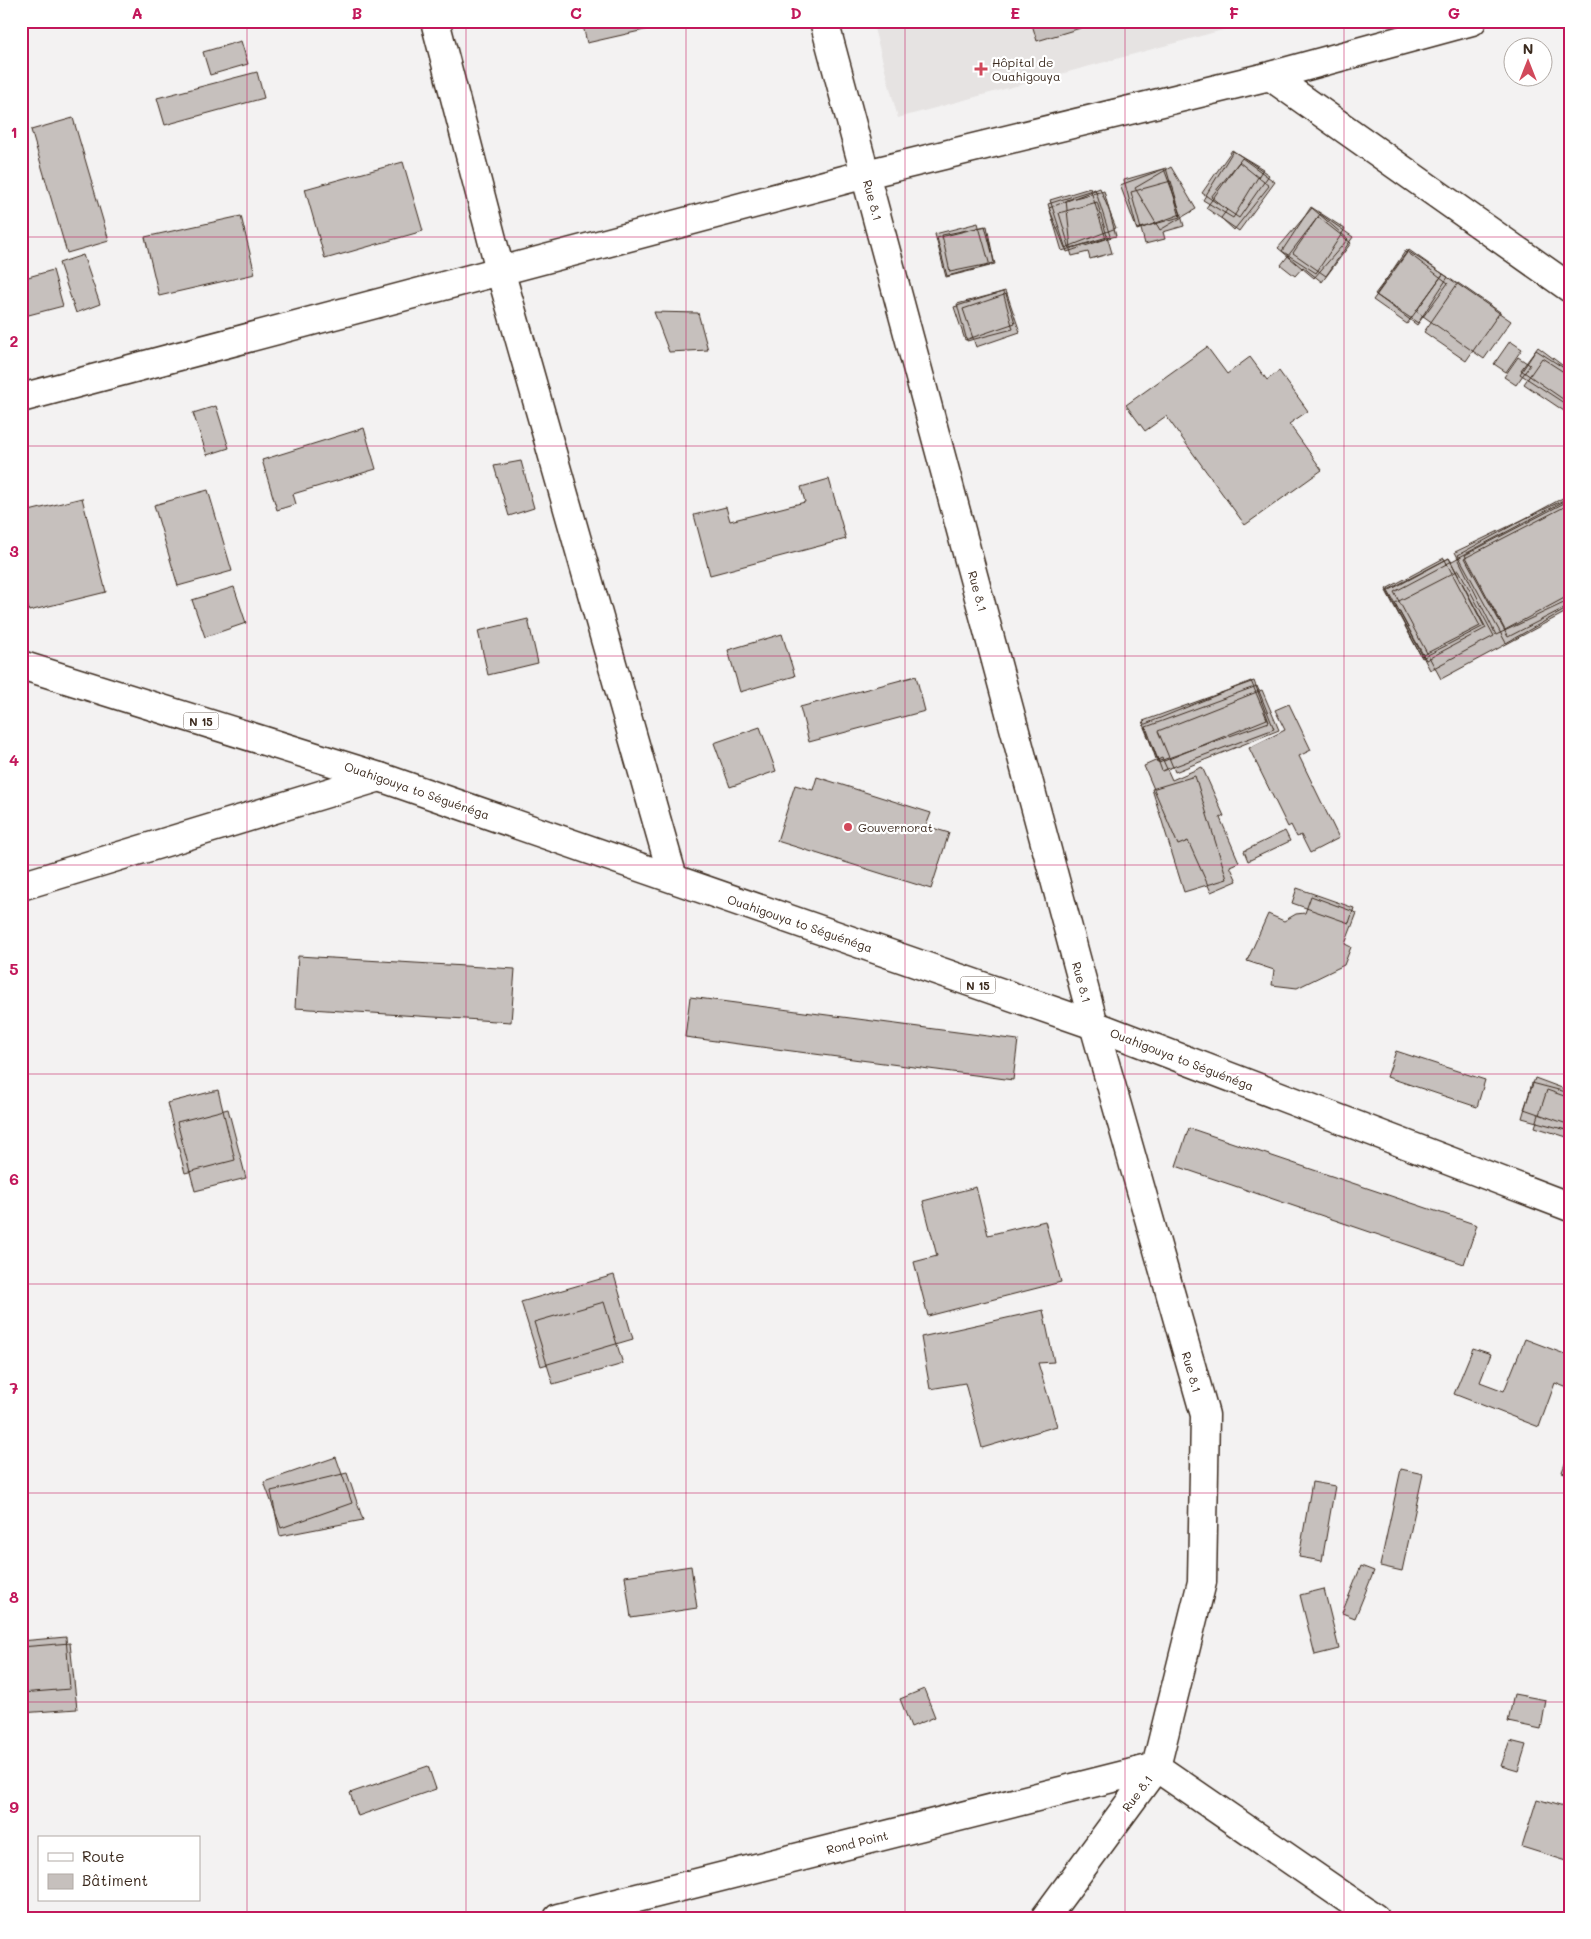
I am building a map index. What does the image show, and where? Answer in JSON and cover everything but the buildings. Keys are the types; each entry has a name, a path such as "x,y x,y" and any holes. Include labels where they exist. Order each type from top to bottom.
{"street":[{"path":"435,21 500,270 673,878"},
{"name":"Rue 8.1","path":"824,21 1094,1025 1204,1415 1202,1582 1156,1767 1045,1918"},
{"path":"21,398 866,174 1270,76 1472,21"},
{"path":"1270,76 1570,288"},
{"name":"Ouahigouya to Séguénéga","path":"21,665 380,777 1094,1025 1570,1207"},
{"path":"21,886 380,777"},
{"path":"1156,1767 1375,1918"},
{"name":"Rond Point","path":"558,1918 1156,1767"}],"shaded area":[{"name":"Hôpital de Ouahigouya","path":"872,21 1256,21 898,118"}],"place":[{"name":"Hôpital de Ouahigouya","path":"981,69"},
{"name":"Gouvernorat","path":"848,827"}]}
